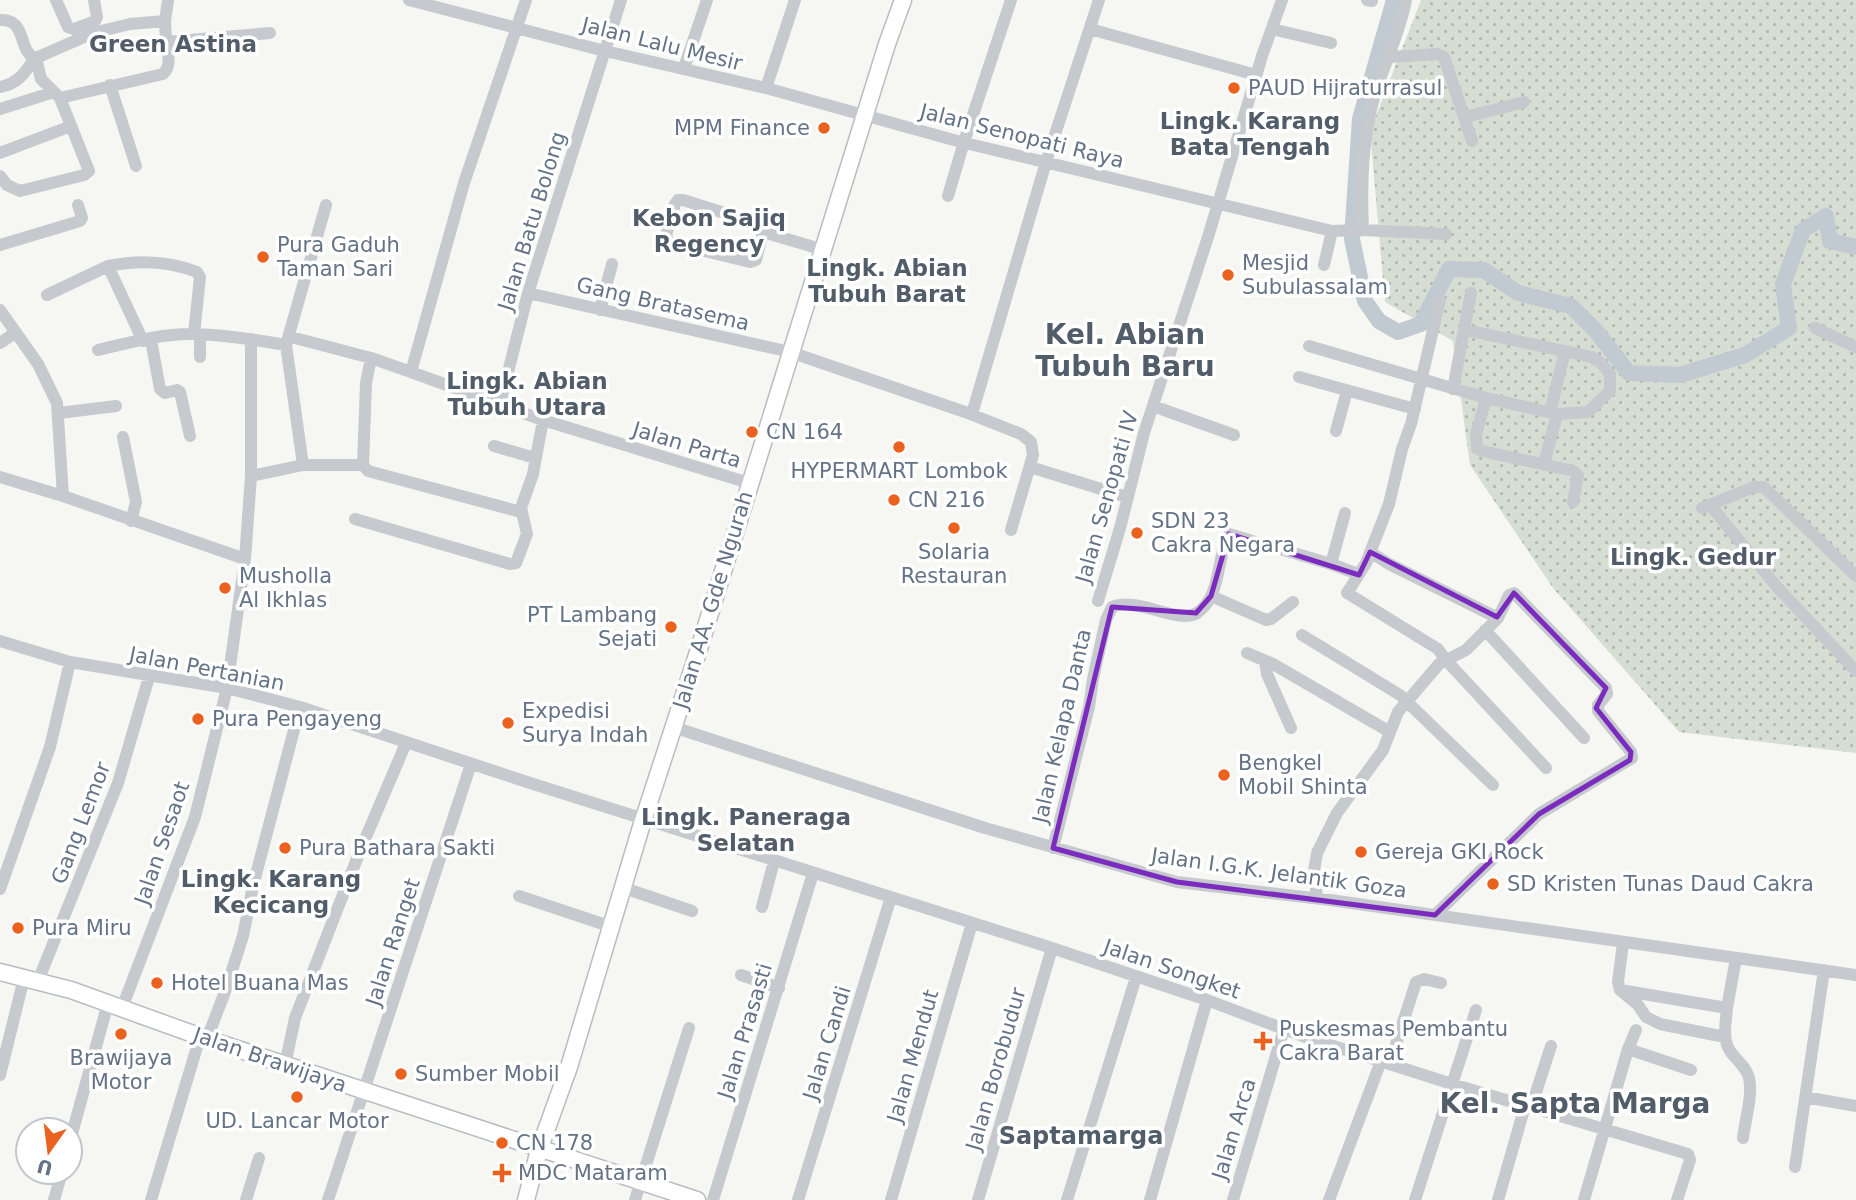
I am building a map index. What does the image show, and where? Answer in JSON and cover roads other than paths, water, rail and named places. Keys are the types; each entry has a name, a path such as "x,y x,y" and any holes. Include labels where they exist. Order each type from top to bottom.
{"main road":[{"name":"Jalan AA. Gde Ngurah","path":"526,1200 539,1150 569,1067 644,818 903,0"},
{"name":"Jalan Brawijaya","path":"0,972 115,1005 204,1038 697,1200"}],"street":[{"path":"56,0 68,27 74,29 96,19 94,0"},
{"path":"0,109 163,74 169,67 165,21 168,0"},
{"name":"Jalan Lalu Mesir","path":"409,0 865,115"},
{"path":"411,372 464,183 526,0"},
{"name":"Jalan Batu Bolong","path":"498,403 528,293 621,0"},
{"path":"684,68 707,0"},
{"path":"766,89 796,0"},
{"path":"948,196 1011,0"},
{"path":"972,414 1046,162 1099,0"},
{"name":"Jalan Senopati IV","path":"1098,601 1153,406 1282,0"},
{"path":"1360,230 1366,138 1375,94 1390,57 1406,0"},
{"path":"0,20 10,21 18,27 29,54 35,58 41,79 57,95 89,171 87,174 20,191 7,185 0,176"},
{"path":"0,87 10,85 22,76 35,58 93,33 130,24 165,21"},
{"path":"1090,29 1256,75"},
{"path":"1272,29 1331,43"},
{"path":"166,42 270,33"},
{"path":"1390,57 1442,55 1472,141"},
{"path":"110,85 136,166"},
{"path":"1465,117 1524,102"},
{"name":"Jalan Senopati Raya","path":"865,115 964,142 1336,231 1446,234"},
{"path":"0,153 71,126"},
{"path":"763,232 758,256 750,262 672,243 666,239 675,204 680,200 753,222 763,232 824,250"},
{"path":"0,245 80,221 82,215 78,205"},
{"path":"303,465 288,341 326,205"},
{"path":"1324,265 1336,231"},
{"path":"47,295 108,266 124,263 152,262 197,272 200,277 197,334 200,357"},
{"path":"600,310 612,264"},
{"path":"108,266 147,340 160,389 165,393 177,390 180,392 190,436"},
{"name":"Gang Bratasema","path":"528,293 790,352 972,414 1026,437 1033,451 1030,467"},
{"path":"1453,389 1471,293"},
{"path":"1440,300 1415,409 1389,504 1359,575 1346,592 1438,649 1546,768"},
{"path":"0,310 15,332 28,360 46,377 59,413 64,496"},
{"path":"1815,328 1854,341"},
{"path":"1309,346 1453,389 1553,413 1588,412 1610,391 1610,374 1592,357 1466,330"},
{"path":"0,343 15,332"},
{"name":"Jalan Parta","path":"98,350 197,334 288,341 372,358 543,420 749,483"},
{"name":"Jalan Sesaot","path":"78,1116 115,1005 195,817 227,688 245,559 251,476 251,339"},
{"path":"1544,464 1565,351"},
{"path":"363,465 366,383 372,358"},
{"path":"1299,377 1415,409"},
{"path":"1336,431 1347,391"},
{"path":"1486,398 1476,435 1477,448 1482,452 1577,473 1573,502"},
{"path":"59,413 116,406"},
{"path":"1153,406 1234,435"},
{"path":"355,519 510,564 516,563 527,534 521,512 533,474 543,420"},
{"path":"123,436 136,502 131,520"},
{"path":"494,446 535,457"},
{"path":"251,476 303,465 363,465 369,471 521,512"},
{"path":"1011,530 1030,467 1127,497"},
{"path":"0,477 64,496 245,559"},
{"path":"1856,576 1764,487 1754,486 1706,507 1856,671"},
{"path":"1331,564 1345,513"},
{"path":"1293,602 1266,620 1212,596 1227,535 1232,534 1331,564 1359,575"},
{"path":"1370,552 1498,618"},
{"path":"1317,898 1314,872 1317,853 1337,813 1383,750 1398,712 1445,659 1465,650 1498,618 1512,594 1518,596 1606,688 1607,694 1598,705 1598,711 1631,752 1630,760 1539,814 1435,915"},
{"name":"Jalan Kelapa Danta","path":"1053,848 1080,745 1108,611 1123,604 1185,616 1199,611 1212,596"},
{"path":"1485,630 1584,738"},
{"path":"1302,635 1395,691 1493,785"},
{"name":"Jalan Pertanian","path":"0,641 71,662 227,688 300,707 644,818"},
{"path":"1247,653 1390,732"},
{"path":"1265,661 1291,728"},
{"path":"0,889 50,747 71,662"},
{"name":"Gang Lemor","path":"0,1075 31,979 118,783 149,677"},
{"path":"151,1200 204,1038 226,989 243,936 253,886 300,707"},
{"name":"Jalan I.G.K. Jelantik Goza","path":"673,727 1053,848 1177,882 1317,898 1856,975"},
{"path":"285,1065 295,1018 360,850 406,743"},
{"name":"Jalan Ranget","path":"332,1199 364,1091 471,764"},
{"name":"Jalan Songket","path":"644,818 1052,948 1207,1000 1305,1037 1688,1154 1690,1160 1677,1200"},
{"path":"762,907 774,861"},
{"name":"Jalan Prasasti","path":"713,1200 813,873"},
{"path":"624,888 692,911"},
{"path":"519,896 612,927"},
{"name":"Jalan Candi","path":"798,1200 891,897"},
{"name":"Jalan Mendut","path":"891,1200 972,923"},
{"path":"1623,943 1618,982 1620,990 1638,1004 1646,1017 1660,1024 1725,1037"},
{"name":"Jalan Borobudur","path":"978,1200 1052,948"},
{"path":"1736,958 1725,1037 1729,1050 1749,1077 1743,1139"},
{"path":"1795,1167 1824,970"},
{"path":"740,975 779,988"},
{"path":"1067,1200 1136,977"},
{"path":"1329,1200 1416,982 1424,979 1441,983"},
{"path":"1620,990 1727,1008"},
{"path":"1150,1200 1207,1000"},
{"path":"1415,1200 1476,1010"},
{"path":"635,1200 690,1028"},
{"path":"1584,1200 1636,1030"},
{"name":"Jalan Arca","path":"1233,1200 1288,1031"},
{"path":"1498,1200 1551,1046"},
{"path":"1628,1049 1691,1070"},
{"path":"1805,1097 1856,1106"},
{"path":"246,1200 259,1158"}],"waterway":[{"path":"1394,0 1360,119 1352,239 1365,301 1379,321 1398,332 1421,324 1449,269 1484,270 1518,293 1571,306 1596,331 1629,373 1680,375 1745,355 1789,328 1783,284 1803,230 1826,216 1830,241 1856,247"}],"place":[{"name":"PAUD Hijraturrasul","path":"1234,88"},
{"name":"MPM Finance","path":"824,128"},
{"name":"Pura Gaduh Taman Sari","path":"263,257"},
{"name":"Mesjid Subulassalam","path":"1228,275"},
{"name":"CN 164","path":"752,432"},
{"name":"HYPERMART Lombok","path":"899,447"},
{"name":"CN 216","path":"894,500"},
{"name":"Solaria Restauran","path":"954,528"},
{"name":"SDN 23 Cakra Negara","path":"1137,533"},
{"name":"Musholla Al Ikhlas","path":"225,588"},
{"name":"PT Lambang Sejati","path":"671,627"},
{"name":"Pura Pengayeng","path":"198,719"},
{"name":"Expedisi Surya Indah","path":"508,723"},
{"name":"Bengkel Mobil Shinta","path":"1224,775"},
{"name":"Pura Bathara Sakti","path":"285,848"},
{"name":"Gereja GKI Rock","path":"1361,852"},
{"name":"SD Kristen Tunas Daud Cakra","path":"1493,884"},
{"name":"Pura Miru","path":"18,928"},
{"name":"Hotel Buana Mas","path":"157,983"},
{"name":"Brawijaya Motor","path":"121,1034"},
{"name":"Puskesmas Pembantu Cakra Barat","path":"1263,1041"},
{"name":"Sumber Mobil","path":"401,1074"},
{"name":"UD. Lancar Motor","path":"297,1097"},
{"name":"CN 178","path":"502,1143"},
{"name":"MDC Mataram","path":"502,1173"}],"district":[{"name":"Green Astina","path":"173,44"},
{"name":"Lingk. Karang Bata Tengah","path":"1250,134"},
{"name":"Kebon Sajiq Regency","path":"709,231"},
{"name":"Lingk. Abian Tubuh Barat","path":"887,281"},
{"name":"Kel. Abian Tubuh Baru","path":"1125,350"},
{"name":"Lingk. Abian Tubuh Utara","path":"527,394"},
{"name":"Lingk. Gedur","path":"1693,557"},
{"name":"Lingk. Paneraga Selatan","path":"746,830"},
{"name":"Lingk. Karang Kecicang","path":"271,892"},
{"name":"Kel. Sapta Marga","path":"1575,1103"},
{"name":"Saptamarga","path":"1081,1136"}]}
